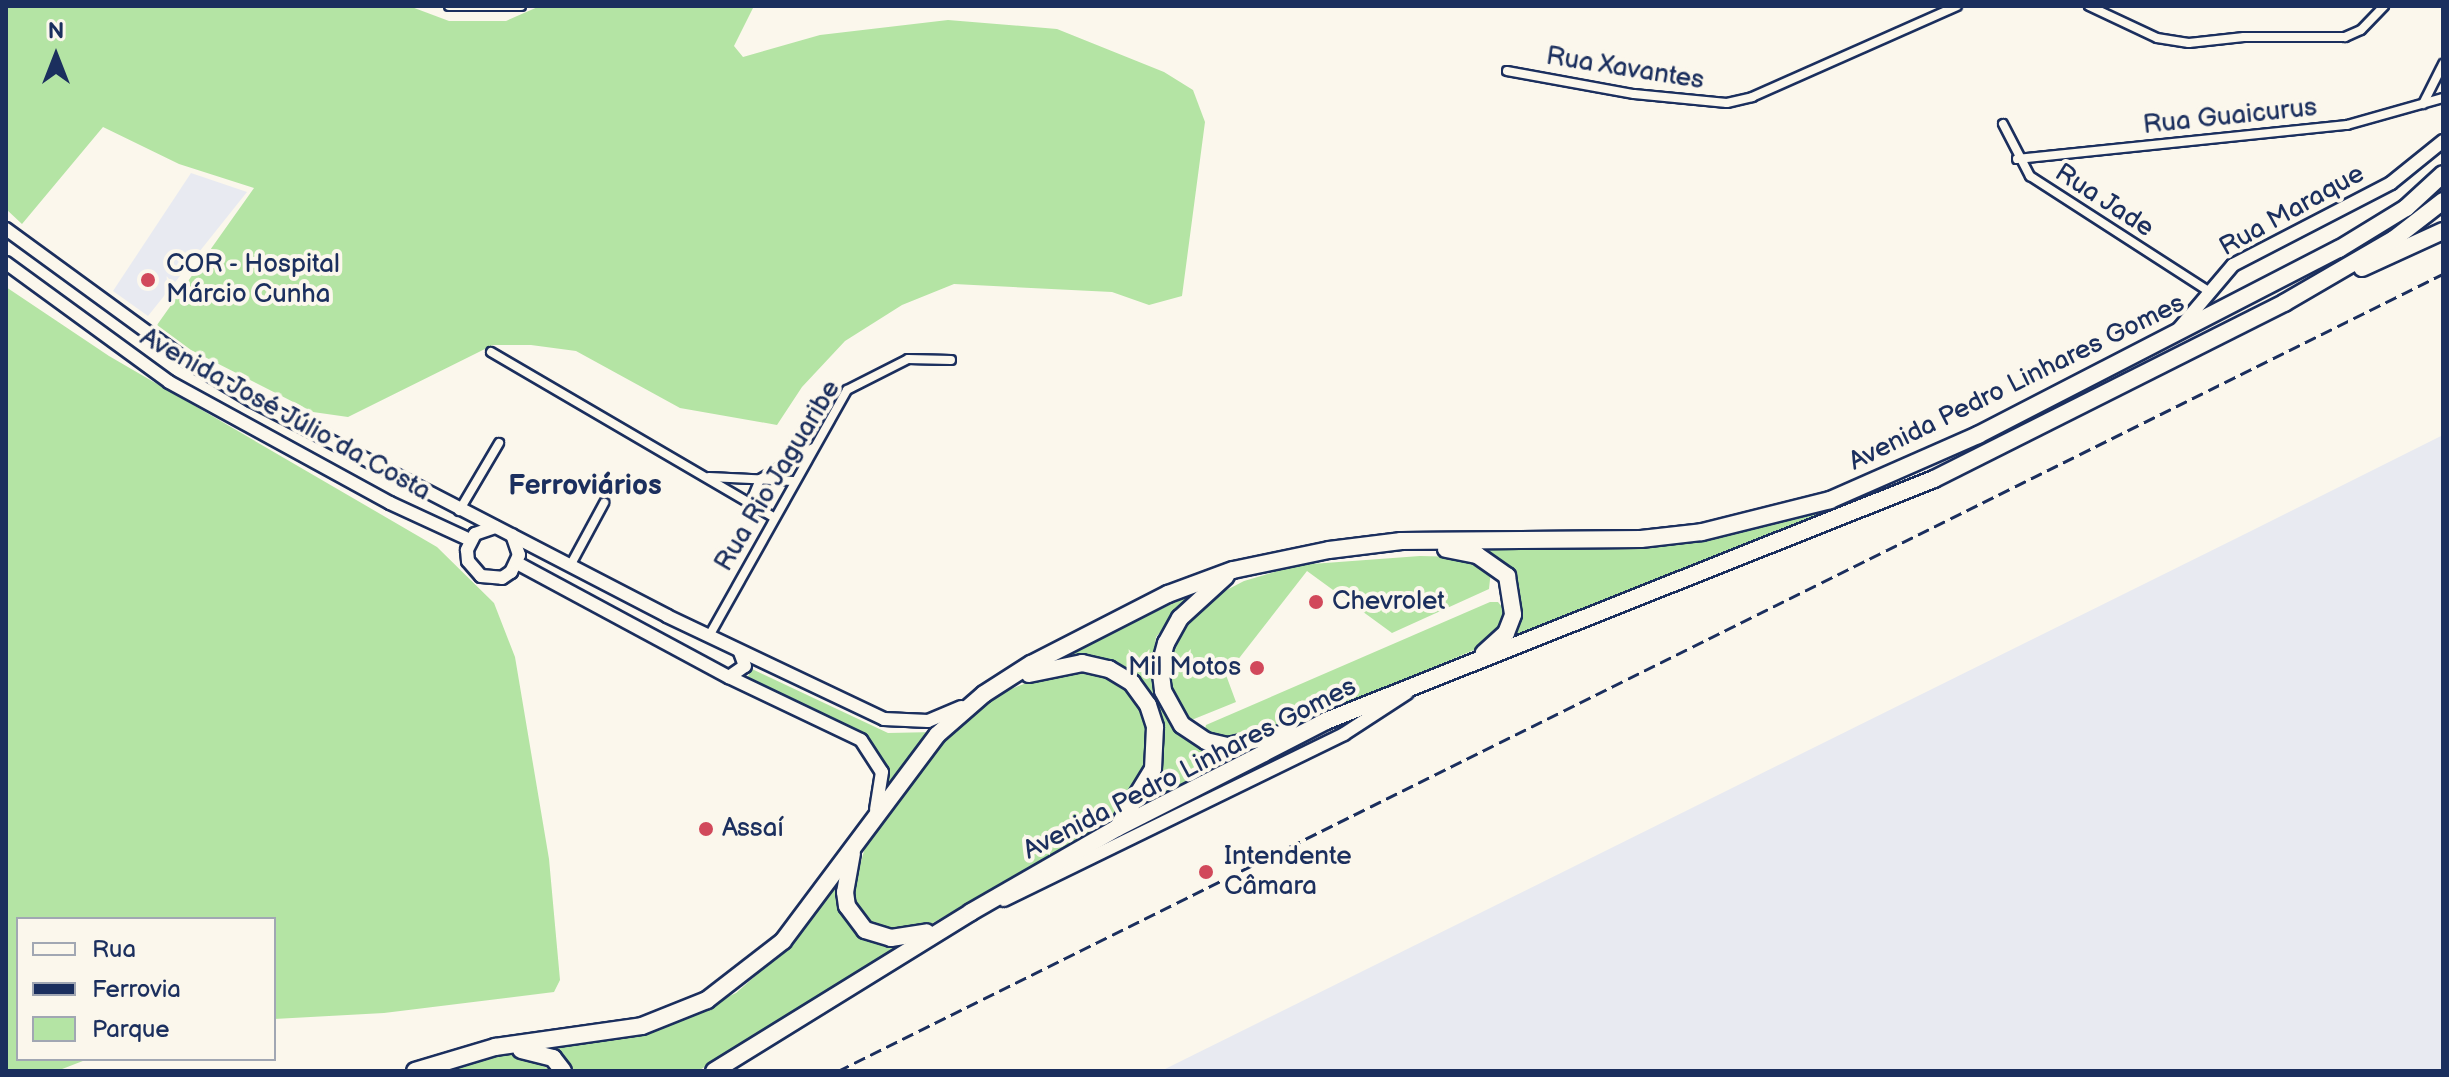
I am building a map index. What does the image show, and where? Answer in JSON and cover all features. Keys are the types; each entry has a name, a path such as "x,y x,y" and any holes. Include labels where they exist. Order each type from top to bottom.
{"highway":[{"name":"Avenida Pedro Linhares Gomes","path":"415,1071 495,1047 642,1026 707,1000 783,941 876,810 937,735 984,694 1031,664 1168,594 1233,570 1401,541 1641,539 1767,518 1897,474 2175,334 2350,243 2406,208 2443,174"},
{"name":"Avenida Pedro Linhares Gomes","path":"714,1071 946,927 1117,828 1326,721 1647,597 1934,479 2284,303 2394,239 2443,201"},
{"path":"2284,303 2443,231"},
{"path":"1401,541 1477,555 1507,576 1513,615 1506,633 1466,665"},
{"path":"1233,570 1180,618 1166,643 1160,666 1171,709 1191,733 1228,746 1326,721"},
{"path":"984,694 1053,666 1082,663 1109,669 1132,683 1148,705 1157,749 1146,789 1117,828"},
{"path":"855,840 845,892 847,906 865,930 891,938 946,927"},
{"path":"495,1047 539,1052 563,1071"}],"main road":[{"name":"Rua Maraque","path":"2175,334 2207,290 2233,265 2391,183 2443,141"},
{"name":"Avenida José Júlio da Costa","path":"6,229 187,361 459,511 495,527"},
{"name":"Avenida José Júlio da Costa","path":"6,263 169,382 366,491 470,540"},
{"path":"509,532 518,546 517,563 502,578 481,576 468,561 470,540 481,530 495,527 509,532 740,652 856,708 907,723 946,716 984,694"},
{"path":"517,563 729,677 861,740 882,772 876,810"},
{"path":"729,677 745,666 740,652"},
{"path":"971,912 1074,868 1330,741 1419,684"}],"street":[{"path":"449,6 521,6"},
{"name":"Rua Xavantes","path":"1507,71 1634,94 1727,103 1752,97 1957,6"},
{"path":"2089,6 2157,38 2189,43 2244,37 2345,37 2361,30 2384,6"},
{"path":"2423,104 2443,64"},
{"name":"Rua Guaicurus","path":"2017,159 2347,125 2443,98"},
{"name":"Rua Jade","path":"2003,124 2017,159 2045,187 2207,290"},
{"path":"491,352 772,516"},
{"name":"Rua Rio Jaguaribe","path":"709,636 772,516 847,390 860,379 908,359 951,360"},
{"path":"459,511 499,443"},
{"path":"750,503 760,479 814,447"},
{"path":"704,477 793,481"},
{"path":"570,566 604,503"}],"shaded area":[{"path":"191,173 247,192 148,316 113,291"},
{"path":"2443,435 2443,1071 1161,1071 2249,532"}],"green space":[{"path":"6,6 409,6 449,21 506,21 540,6 754,6 734,46 743,57 820,35 948,20 1057,29 1164,72 1193,90 1205,122 1182,296 1149,305 1112,292 954,284 902,305 845,341 802,387 777,425 680,408 576,351 531,345 493,345 348,417 313,412 191,350 157,325 254,188 179,164 103,127 22,224 6,209"},
{"path":"6,287 109,356 437,547 494,603 515,657 549,859 560,980 554,992 384,1013 276,1019 276,917 16,917 16,1061 83,1061 57,1071 6,1071"},
{"path":"1857,497 1859,504 1501,646 1516,625 1517,583 1502,561 1477,550 1649,545 1749,530"},
{"path":"1420,556 1464,557 1491,570 1489,589 1392,633 1307,571 1226,675 1236,702 1194,719 1182,718 1163,672 1180,622 1213,597 1244,581 1298,565"},
{"path":"1193,594 1156,637 1151,677 1158,702 1169,722 1206,747 1272,742 1139,807 1154,778 1161,741 1138,683 1053,660"},
{"path":"1490,602 1498,602 1507,613 1494,638 1474,650 1297,725 1258,737 1223,740 1204,734 1206,725"},
{"path":"1065,668 1108,672 1137,696 1148,714 1150,769 1129,802 1100,829 929,925 904,932 868,928 851,898 867,840 940,745 972,715 1006,691"},
{"path":"752,669 888,733 935,732 889,789 886,765 865,736 746,680"},
{"path":"837,883 839,905 851,928 869,941 910,942 698,1071 574,1071 554,1047 656,1031 736,993 797,939"},
{"path":"505,1053 523,1054 552,1071 440,1071"}],"railway":[{"path":"838,1071 2443,274"}],"place":[{"name":"COR - Hospital Márcio Cunha","path":"148,280"},
{"name":"Chevrolet","path":"1316,602"},
{"name":"Mil Motos","path":"1257,668"},
{"name":"Assaí","path":"706,829"},
{"name":"Intendente Câmara","path":"1206,872"}],"district":[{"name":"Ferroviários","path":"585,486"}]}
